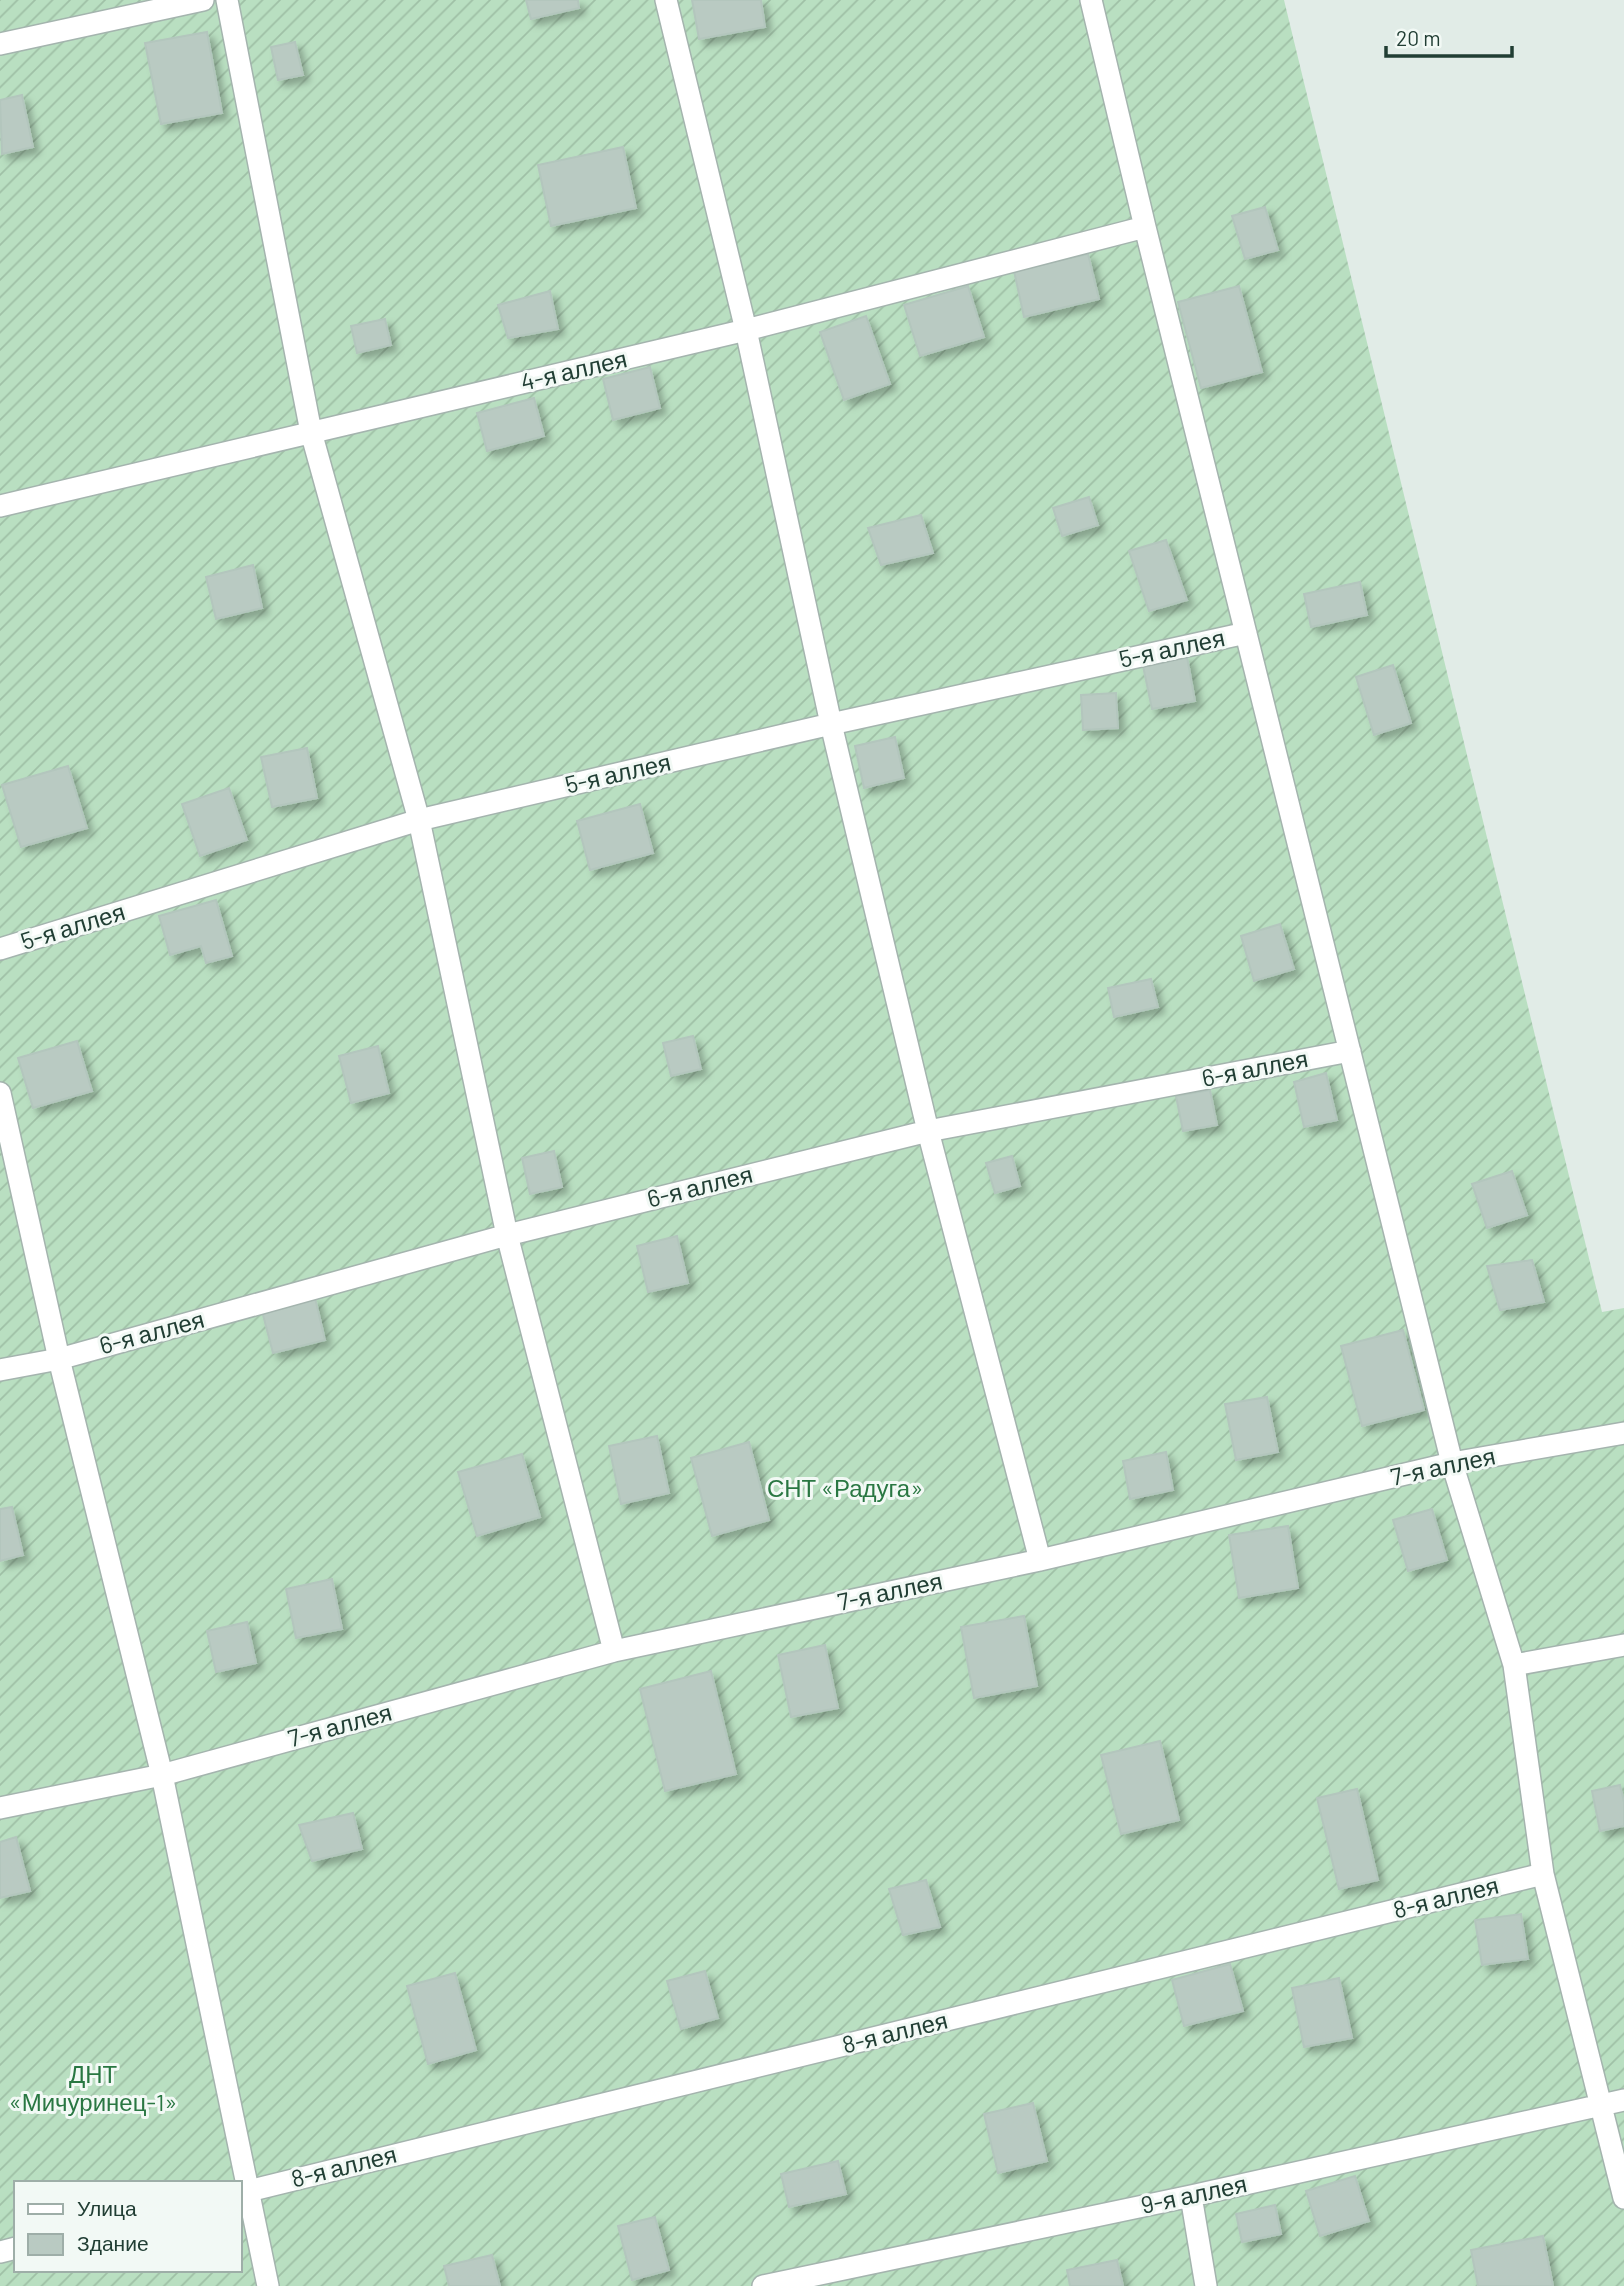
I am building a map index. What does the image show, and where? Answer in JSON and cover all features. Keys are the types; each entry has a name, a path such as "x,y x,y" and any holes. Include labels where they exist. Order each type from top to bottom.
{"street":[{"path":"0,44 203,0"},
{"path":"226,0 311,432 419,820 507,1235 614,1651"},
{"path":"666,0 746,330 831,724 928,1131 1040,1560"},
{"path":"1091,0 1452,1463 1514,1665 1542,1874 1624,2198"},
{"name":"4-я аллея","path":"0,506 746,330 1145,227"},
{"name":"5-я аллея","path":"0,949 419,820 831,724 1246,633"},
{"name":"6-я аллея","path":"0,1370 58,1359 507,1235 928,1131 1350,1051"},
{"path":"0,1093 58,1359 162,1774 241,2181"},
{"name":"7-я аллея","path":"0,1808 162,1774 614,1651 1040,1560 1452,1463 1624,1433"},
{"path":"1514,1665 1624,1645"},
{"name":"8-я аллея","path":"243,2192 1542,1874"},
{"name":"9-я аллея","path":"763,2286 1191,2196 1624,2100"},
{"path":"243,2192 268,2286"},
{"path":"1191,2196 1206,2286"}],"green space":[{"name":"СНТ «Радуга»","path":"0,0 1284,0 1602,1312 1624,1308 1624,2286 0,2286"}],"building":[{"path":"526,0 578,0 579,8 531,19"},
{"path":"692,0 761,0 765,27 699,39"},
{"path":"207,32 222,113 161,124 145,43"},
{"path":"295,42 303,75 278,80 271,47"},
{"path":"22,95 33,147 2,154 0,100"},
{"path":"623,147 636,208 551,226 538,165"},
{"path":"1265,207 1278,250 1245,259 1232,216"},
{"path":"1088,254 1099,299 1024,317 1014,271"},
{"path":"968,286 984,337 920,356 904,305"},
{"path":"1239,286 1262,372 1201,388 1178,302"},
{"path":"550,291 558,329 508,338 498,305"},
{"path":"866,316 890,384 844,400 820,332"},
{"path":"385,319 391,345 357,353 351,326"},
{"path":"650,367 660,408 613,420 603,379"},
{"path":"534,398 544,436 487,451 477,413"},
{"path":"1089,497 1098,525 1062,536 1053,508"},
{"path":"921,515 933,553 881,565 868,528"},
{"path":"1166,540 1187,600 1149,611 1129,551"},
{"path":"253,565 262,608 216,619 206,577"},
{"path":"1360,582 1367,615 1311,627 1304,594"},
{"path":"1187,657 1195,701 1152,709 1143,666"},
{"path":"1393,665 1411,723 1374,735 1356,677"},
{"path":"1116,693 1118,728 1083,730 1081,695"},
{"path":"895,737 904,778 864,788 855,746"},
{"path":"307,748 317,798 272,807 261,757"},
{"path":"68,766 87,828 21,847 2,785"},
{"path":"229,788 247,840 200,856 182,804"},
{"path":"640,804 653,853 590,870 577,821"},
{"path":"216,900 232,956 206,963 201,946 170,955 159,916"},
{"path":"1280,924 1294,969 1254,981 1241,936"},
{"path":"1151,979 1158,1007 1114,1017 1108,988"},
{"path":"693,1036 701,1069 671,1076 663,1043"},
{"path":"77,1041 92,1091 33,1108 18,1058"},
{"path":"378,1046 389,1093 351,1103 339,1056"},
{"path":"1326,1073 1337,1120 1304,1127 1294,1082"},
{"path":"1210,1090 1217,1125 1183,1131 1176,1096"},
{"path":"554,1151 562,1187 530,1194 522,1158"},
{"path":"1012,1156 1020,1186 995,1193 986,1163"},
{"path":"1512,1171 1527,1215 1487,1228 1472,1184"},
{"path":"677,1236 688,1283 648,1292 637,1246"},
{"path":"1532,1260 1544,1302 1500,1310 1487,1266"},
{"path":"315,1298 325,1340 273,1353 262,1311"},
{"path":"1403,1330 1424,1410 1362,1426 1341,1346"},
{"path":"1267,1397 1278,1452 1236,1460 1225,1404"},
{"path":"657,1436 669,1493 621,1504 609,1446"},
{"path":"749,1442 769,1520 712,1536 691,1458"},
{"path":"1166,1452 1173,1490 1130,1499 1123,1461"},
{"path":"522,1454 540,1517 477,1536 458,1472"},
{"path":"12,1507 23,1555 0,1561 0,1509"},
{"path":"1432,1509 1447,1560 1408,1571 1393,1520"},
{"path":"1288,1526 1298,1588 1239,1598 1229,1535"},
{"path":"332,1579 342,1629 296,1638 286,1589"},
{"path":"1024,1616 1037,1686 974,1698 961,1627"},
{"path":"247,1622 256,1663 216,1672 207,1631"},
{"path":"825,1645 838,1708 791,1717 778,1655"},
{"path":"711,1671 736,1774 665,1791 640,1689"},
{"path":"1160,1741 1179,1820 1121,1834 1101,1755"},
{"path":"1620,1785 1624,1802 1624,1826 1600,1831 1592,1791"},
{"path":"1357,1789 1378,1880 1339,1889 1317,1798"},
{"path":"353,1813 362,1849 312,1861 299,1825"},
{"path":"16,1837 30,1891 0,1898 0,1842"},
{"path":"926,1880 940,1927 903,1935 889,1889"},
{"path":"1521,1914 1528,1959 1482,1965 1475,1920"},
{"path":"1230,1964 1243,2011 1184,2026 1172,1980"},
{"path":"705,1971 718,2018 681,2029 667,1981"},
{"path":"455,1973 476,2050 428,2064 407,1986"},
{"path":"1339,1978 1352,2038 1304,2047 1292,1988"},
{"path":"1033,2103 1047,2161 998,2173 984,2114"},
{"path":"838,2161 846,2194 789,2207 781,2174"},
{"path":"1355,2176 1369,2221 1320,2236 1306,2191"},
{"path":"1275,2205 1281,2234 1242,2242 1236,2214"},
{"path":"655,2217 669,2270 632,2280 618,2226"},
{"path":"1543,2236 1553,2286 1478,2286 1471,2250"},
{"path":"492,2255 500,2286 449,2286 444,2266"},
{"path":"1117,2260 1123,2286 1070,2286 1067,2270"}],"park label":[{"name":"ДНТ «Мичуринец-1»","path":"93,2089"}]}
